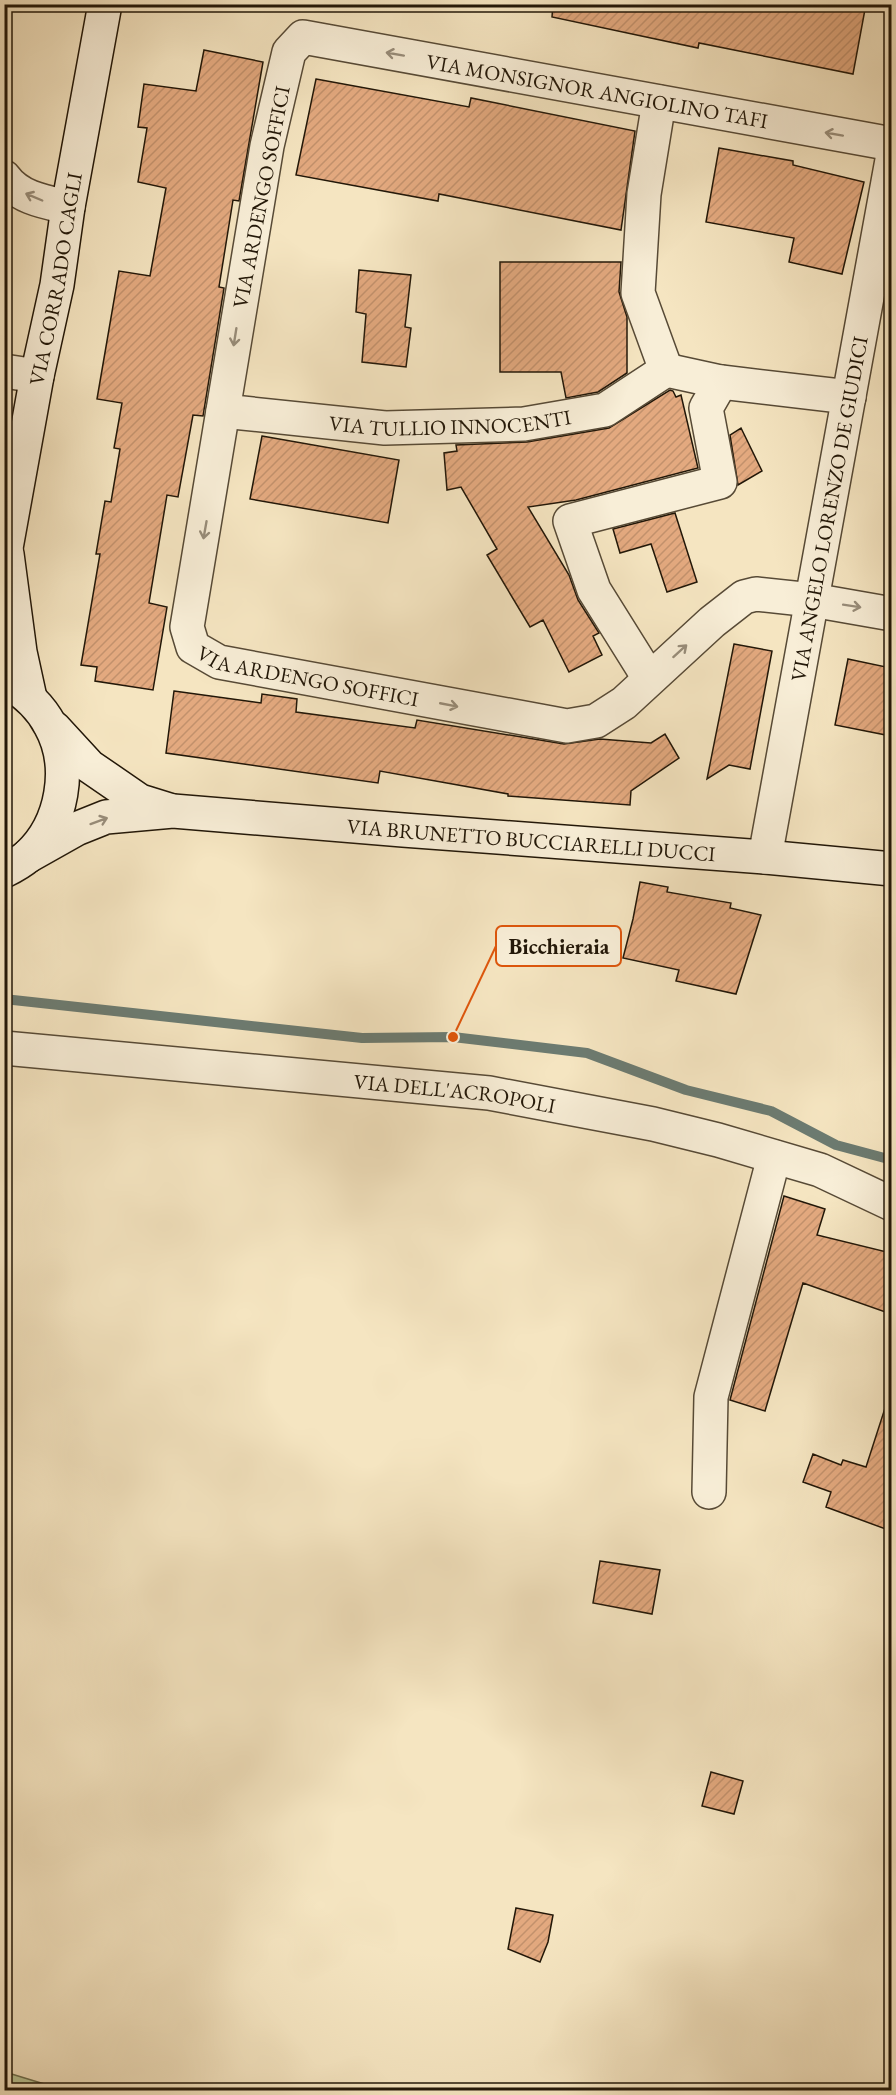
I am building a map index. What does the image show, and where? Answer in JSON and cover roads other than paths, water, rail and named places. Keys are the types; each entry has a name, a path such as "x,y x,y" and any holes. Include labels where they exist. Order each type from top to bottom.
{"street":[{"name":"VIA CORRADO CAGLI","path":"17,689 20,652 6,556 37,376 57,285 68,207 105,4"},
{"name":"VIA MONSIGNOR ANGIOLINO TAFI","path":"303,37 891,144"},
{"name":"VIA ARDENGO SOFFICI","path":"303,37 289,52 267,146 188,627 193,646 204,655 219,662 567,726 596,721 624,704 649,678 744,597 756,594 812,600 891,614"},
{"path":"659,102 644,194 638,293 666,370 721,382 849,397"},
{"name":"VIA ANGELO LORENZO DE GIUDICI","path":"765,857 891,160"},
{"path":"4,177 33,199 68,207"},
{"name":"VIA TULLIO INNOCENTI","path":"223,411 385,428 449,428 524,424 605,410 666,370"},
{"path":"4,372 37,376"},
{"path":"649,678 594,590 570,521 720,482 706,408 721,382"},
{"path":"16,864 50,828 62,794 62,759 51,725 17,689"},
{"name":"VIA BRUNETTO BUCCIARELLI DUCCI","path":"51,725 89,766 140,801 173,811"},
{"name":"VIA BRUNETTO BUCCIARELLI DUCCI","path":"16,864 76,829 106,817 173,811 891,868"},
{"name":"VIA DELL'ACROPOLI","path":"4,1048 489,1093 653,1124 774,1157 820,1170 891,1204"},
{"path":"709,1492 711,1397 774,1157"}],"waterway":[{"path":"4,999 362,1038 453,1037 587,1053 686,1090 771,1111 836,1145 892,1160"}],"place":[{"name":"Bicchieraia","path":"453,1037"}]}
